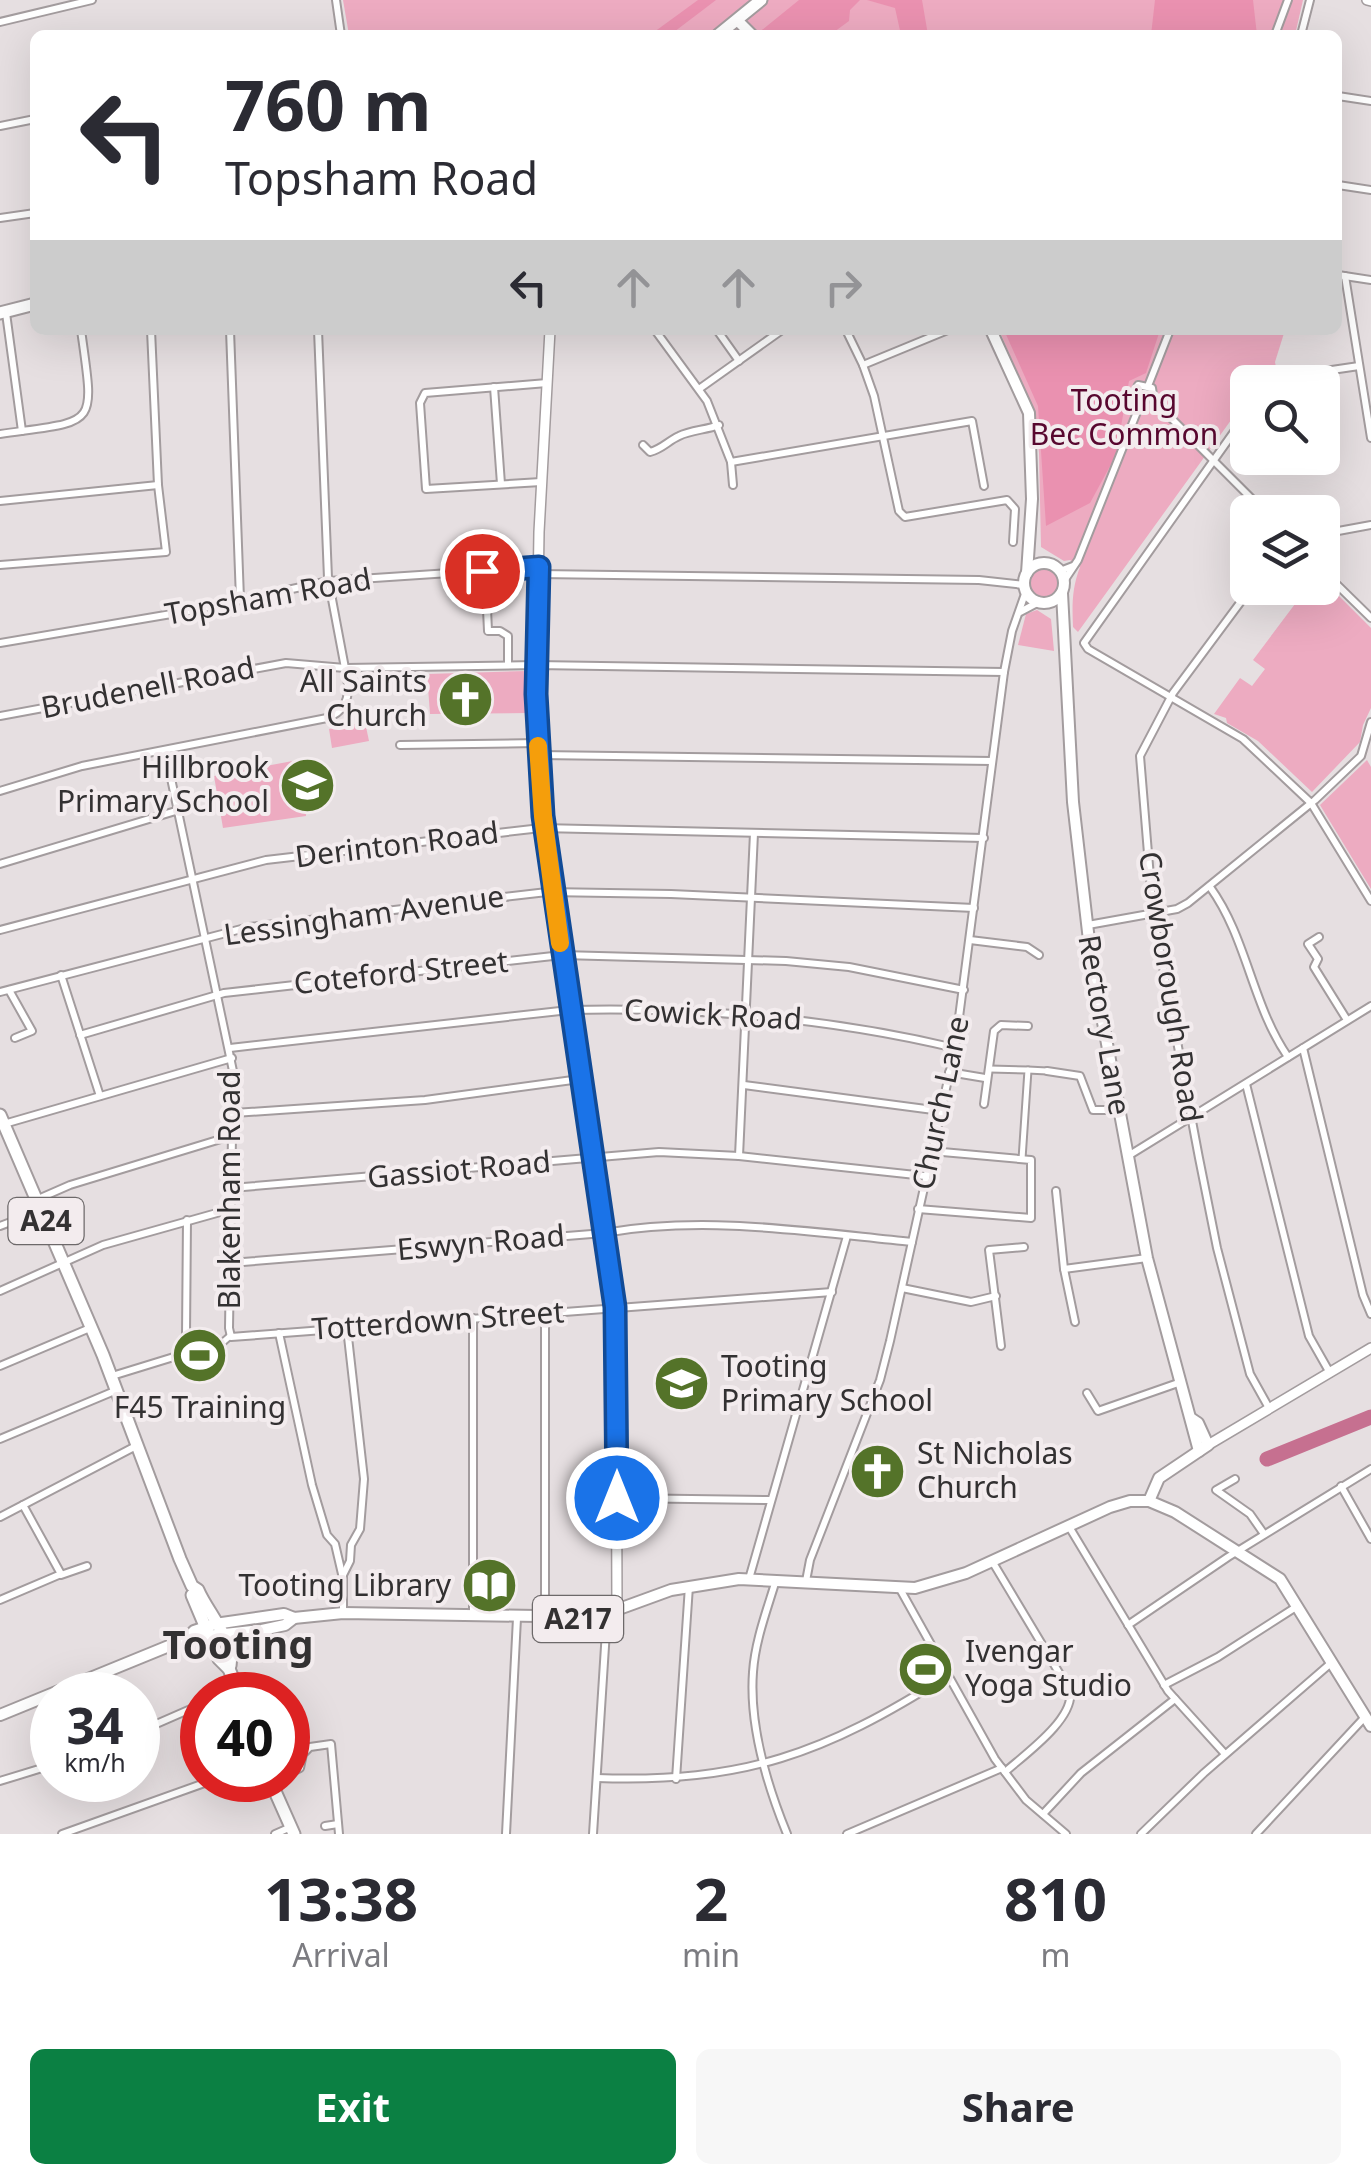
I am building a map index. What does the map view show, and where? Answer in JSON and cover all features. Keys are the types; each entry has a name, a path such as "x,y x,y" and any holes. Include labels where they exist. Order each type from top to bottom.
{"highway":[{"path":"724,30 761,0"},
{"path":"3,312 30,305"},
{"name":"A24","path":"2,1119 118,1390 192,1586 198,1590 221,1664 230,1672"},
{"path":"281,1802 293,1831"}],"main road":[{"path":"736,20 747,30"},
{"path":"994,335 1030,413 1030,554 1025,588 1061,623"},
{"path":"1030,554 1040,563"},
{"path":"1027,573 1040,563 1052,564 1062,582 1053,602 1041,603"},
{"name":"Rectory Lane","path":"1062,582 1061,623 1073,802 1087,925 1147,1258 1203,1448"},
{"path":"1203,1448 1159,1478 1149,1501 1170,1509 1280,1579 1368,1722"},
{"name":"A217","path":"0,1716 188,1638 284,1614 294,1618 342,1613 544,1619 612,1614 689,1586 749,1580 900,1589 946,1580 1068,1524 1126,1502 1149,1501"}],"street":[{"path":"0,22 92,0"},
{"path":"336,0 341,30"},
{"path":"1278,30 1288,0"},
{"path":"1302,30 1310,0"},
{"path":"1342,97 1371,102"},
{"path":"0,126 30,120"},
{"path":"1342,185 1371,190"},
{"path":"0,218 30,214"},
{"path":"1342,275 1371,280"},
{"path":"1342,280 1371,438"},
{"path":"3,312 22,431"},
{"path":"0,434 70,424 79,419 88,406 90,388 82,335"},
{"path":"0,565 166,552 158,485 151,335"},
{"path":"230,335 240,600"},
{"path":"0,791 82,766 333,716 348,697 329,581 318,335"},
{"path":"550,335 531,665 544,828 615,1307 617,1498 594,1834"},
{"path":"658,335 699,389 719,425 732,462 732,485"},
{"path":"721,335 739,361"},
{"path":"699,389 775,335"},
{"path":"848,335 874,396 901,516 1006,500 1016,509 1013,542"},
{"path":"863,365 936,335"},
{"path":"1148,386 1168,335"},
{"path":"1340,368 1358,366"},
{"path":"542,482 426,489 420,402 425,393 547,383"},
{"path":"1154,401 1146,408 1139,407 1133,401 1134,390 1142,384 1154,391 1154,401 1248,495"},
{"path":"494,387 501,484"},
{"path":"1062,582 1074,566 1139,407"},
{"path":"732,462 972,422 984,486"},
{"path":"643,444 650,452 656,451 681,434 696,434 719,425"},
{"path":"1230,437 1085,640 1085,646 1243,739 1311,803 1371,901"},
{"path":"0,501 158,485"},
{"path":"1340,530 1371,524"},
{"name":"Topsham Road","path":"0,643 329,581 539,571 962,580 1025,588"},
{"name":"Church Lane","path":"806,1581 816,1544 880,1380 955,1048 1004,672 1025,588"},
{"path":"1340,588 1370,617"},
{"path":"1019,612 1041,603"},
{"name":"Crowborough Road","path":"1239,605 1171,698 1140,756 1153,914 1191,1118 1217,1248 1250,1374 1270,1409"},
{"path":"487,609 488,631 500,630 508,636 508,665"},
{"name":"Brudenell Road","path":"0,716 270,665 1004,672"},
{"path":"1087,925 1182,906 1210,886 1311,803 1360,756 1371,722"},
{"path":"400,745 538,743"},
{"name":"Blakenham Road","path":"165,750 232,1058 230,1336"},
{"path":"538,755 992,761"},
{"path":"0,864 179,810"},
{"name":"Derinton Road","path":"0,930 266,860 544,828 984,838"},
{"path":"739,1156 754,833"},
{"path":"1210,886 1232,921 1272,1033 1288,1057"},
{"name":"Lessingham Avenue","path":"4,991 260,925 553,892 974,908"},
{"path":"1319,937 1308,944 1318,959 1314,967 1347,1020"},
{"path":"970,940 1026,947 1039,955"},
{"name":"Coteford Street","path":"80,1036 218,994 562,955 849,967 964,990"},
{"path":"61,975 100,1096"},
{"path":"4,991 32,1031 15,1038"},
{"path":"1127,1156 1371,1006"},
{"name":"Cowick Road","path":"230,1048 569,1010 744,1015 853,1026 955,1048"},
{"path":"984,1104 985,1078 996,1027 1028,1026"},
{"path":"1302,1048 1371,1314"},
{"path":"2,1119 232,1058"},
{"path":"988,1068 1080,1076 1093,1110 1118,1110"},
{"path":"1022,1159 1028,1070"},
{"path":"949,1072 985,1078"},
{"path":"234,1113 425,1100 580,1079"},
{"path":"1246,1084 1309,1336 1330,1373"},
{"path":"744,1086 940,1110"},
{"path":"0,1226 70,1184 234,1135"},
{"path":"918,1210 1031,1218 1031,1160 931,1151"},
{"name":"Gassiot Road","path":"232,1188 659,1152 739,1156 925,1176"},
{"path":"1056,1191 1074,1322"},
{"path":"0,1291 103,1245 231,1209"},
{"path":"187,1220 186,1334 190,1352"},
{"name":"Eswyn Road","path":"230,1263 604,1234 643,1226 762,1226 912,1242"},
{"path":"749,1580 848,1236"},
{"path":"1001,1346 990,1250 1024,1247"},
{"path":"1064,1269 1147,1258"},
{"path":"902,1288 971,1302 996,1296"},
{"name":"Totterdown Street","path":"112,1376 222,1342 230,1336 832,1292"},
{"path":"544,1619 545,1312"},
{"path":"473,1318 473,1616"},
{"path":"0,1366 91,1328"},
{"path":"342,1575 360,1529 364,1479 347,1328"},
{"path":"279,1333 312,1486 342,1575 342,1613"},
{"path":"1203,1448 1371,1348"},
{"path":"1087,1393 1098,1411 1182,1382"},
{"path":"0,1439 118,1390"},
{"path":"0,1517 138,1445"},
{"path":"1128,1624 1371,1469"},
{"path":"1235,1479 1216,1490 1250,1514 1264,1534"},
{"path":"1340,1486 1371,1539"},
{"path":"617,1498 770,1500"},
{"path":"23,1504 60,1574"},
{"path":"1068,1524 1164,1685 1225,1754"},
{"path":"334,1544 351,1544"},
{"path":"847,1834 1003,1770 1063,1718 1072,1701 992,1560"},
{"path":"0,1600 87,1566"},
{"path":"776,1580 753,1669 752,1688 764,1765 788,1834"},
{"path":"676,1778 689,1586"},
{"path":"900,1589 1003,1770 1066,1834"},
{"path":"1164,1685 1218,1657 1298,1606"},
{"path":"506,1834 516,1618"},
{"path":"1141,1834 1225,1754 1331,1663"},
{"path":"597,1778 676,1778 764,1765 865,1726 948,1676"},
{"path":"1043,1814 1081,1773 1174,1699"},
{"path":"1256,1834 1368,1722"},
{"path":"310,1747 331,1744 340,1834"},
{"path":"0,1781 30,1772"},
{"path":"62,1834 180,1792"},
{"path":"325,1826 338,1824"},
{"path":"275,1834 293,1831"}],"green space":[{"path":"343,0 1303,0 1296,30 348,30"},
{"name":"Tooting Bec Common","path":"1001,335 1283,335 1276,365 1230,365 1230,422 1078,632 1073,627 1073,604 1080,567 1041,547 1034,411"},
{"path":"1044,567 1055,572 1060,583 1055,594 1044,599 1033,594 1028,583 1033,572"},
{"path":"1340,597 1371,628 1371,708 1360,742 1312,792 1258,741 1214,714 1240,678 1252,686 1265,669 1253,660 1294,605 1340,605"},
{"path":"1037,610 1051,619 1054,651 1018,645 1026,614"},
{"path":"527,671 529,713 430,714 427,674"},
{"path":"365,722 369,741 332,748 329,729"},
{"path":"303,759 306,816 223,828 214,776"},
{"path":"1367,760 1371,767 1371,889 1320,805"}],"shaded area":[{"path":"698,0 716,0 677,30 657,30"},
{"path":"799,0 860,0 850,10 849,21 837,30 762,30"},
{"path":"867,0 922,0 927,30 900,30 895,8"},
{"path":"1155,0 1253,0 1256,30 1152,30"},
{"path":"1006,335 1158,335 1146,373 1129,381 1116,455 1090,503 1046,526 1038,406"}],"waterway":[{"path":"1267,1459 1371,1417"}],"slow traffic":[{"path":"538,746 560,943"}],"place":[{"name":"All Saints Church","path":"466,699"},
{"name":"Hillbrook Primary School","path":"308,785"},
{"name":"F45 Training","path":"200,1356"},
{"name":"Tooting Primary School","path":"682,1384"},
{"name":"St Nicholas Church","path":"878,1471"},
{"name":"Tooting Library","path":"490,1586"},
{"name":"Ivengar Yoga Studio","path":"926,1669"}],"district":[{"name":"Tooting","path":"238,1645"}],"route":[{"path":"482,571 539,567 536,694 543,816 615,1307 617,1498"}]}
